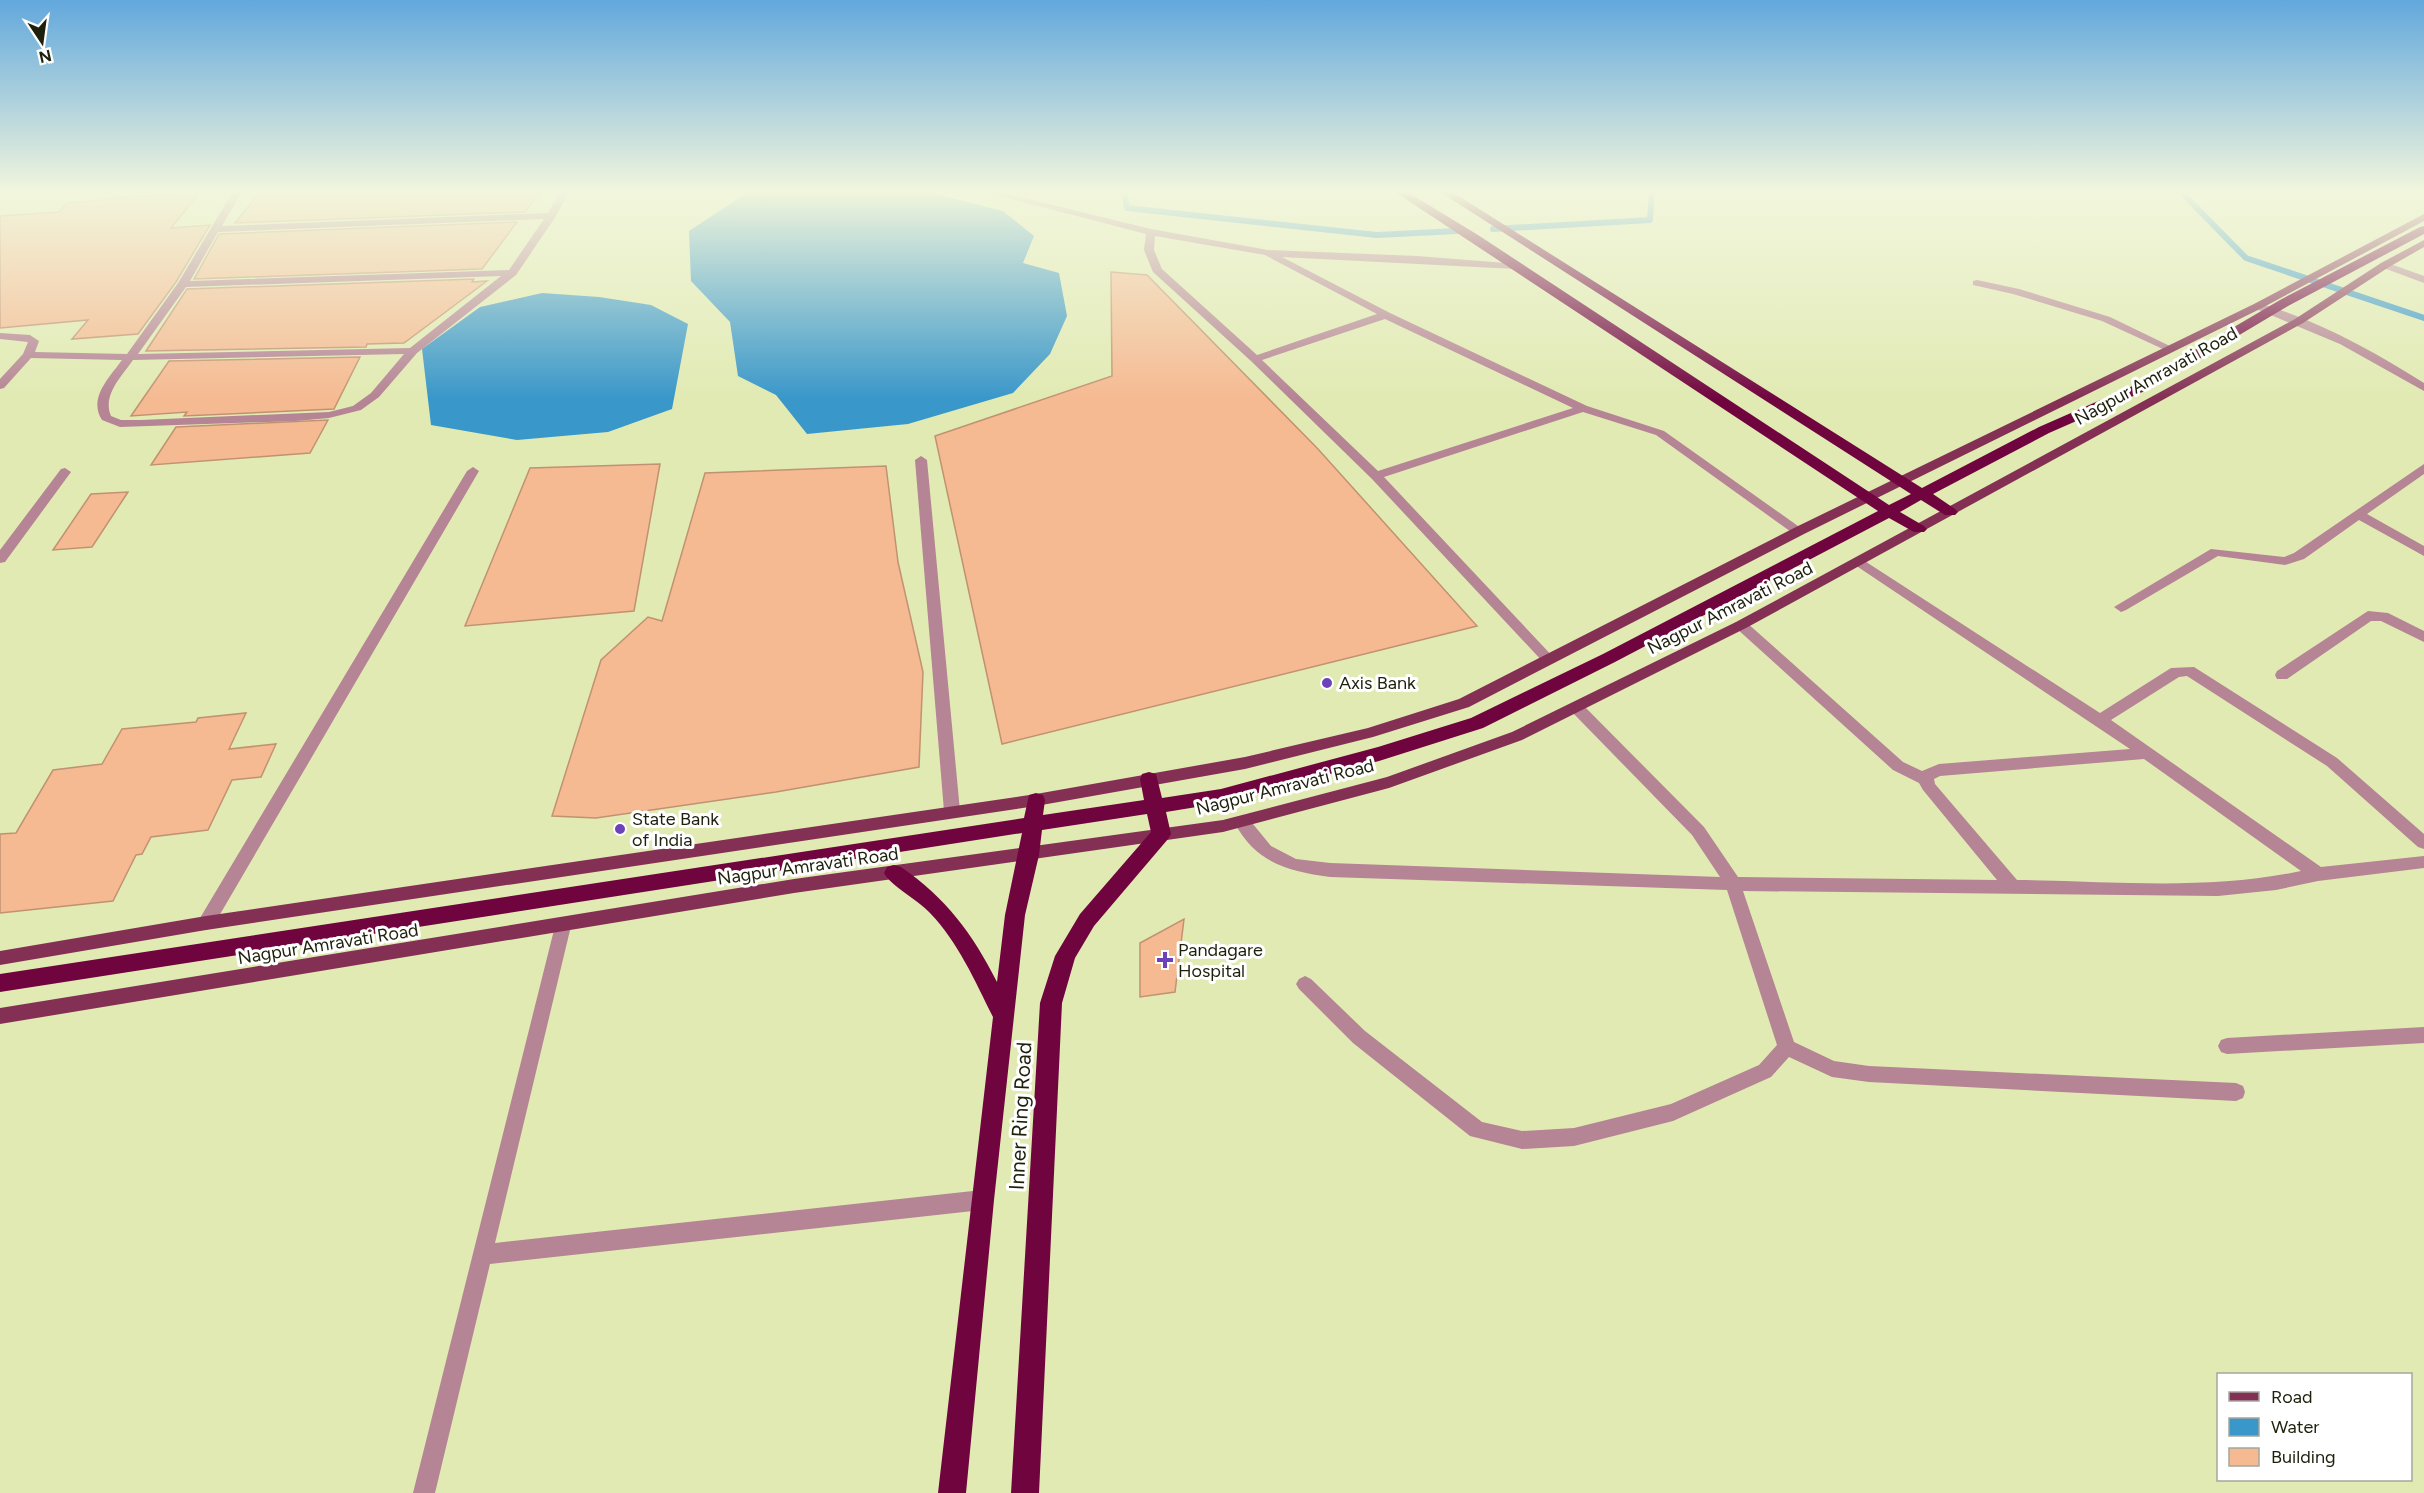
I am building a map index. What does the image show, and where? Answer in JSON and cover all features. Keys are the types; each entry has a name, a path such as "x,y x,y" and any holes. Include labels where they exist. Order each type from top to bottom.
{"highway":[{"path":"1506,260 1868,499 1919,529"},
{"path":"1554,260 1950,512"},
{"path":"0,983 579,892 1221,796 1379,754 1477,723 1609,658 2044,430 2142,387 2284,303 2365,260"},
{"path":"1149,779 1161,834"},
{"name":"Inner Ring Road","path":"952,1493 982,1200 1015,915 1029,855 1036,800"},
{"name":"Inner Ring Road","path":"1025,1493 1051,1003 1065,956 1087,920 1161,834"},
{"path":"894,873 926,896 951,924 977,965 1003,1016"}],"main road":[{"name":"Nagpur Amravati Road","path":"0,958 206,923 1036,800 1245,762 1368,733 1464,703 1799,531 2258,306 2343,260"},
{"name":"Nagpur Amravati Road","path":"0,1016 563,926 794,886 1029,855 1242,822 1389,782 1517,736 1741,625 2299,321 2394,260"}],"street":[{"path":"197,260 183,284 108,387 102,400 101,411 106,418 120,423 296,418 339,413 357,408 375,395 413,351 512,273 521,260"},
{"path":"1152,260 1156,270 1255,359 1376,476 1549,660"},
{"path":"1281,260 1386,315 1583,408 1660,433 1799,531"},
{"path":"1426,260 1515,266"},
{"path":"2385,265 2424,280"},
{"path":"183,284 512,273"},
{"path":"1977,283 2026,294 2106,319 2169,348"},
{"path":"2258,306 2299,321 2359,348 2424,388"},
{"path":"1255,359 1386,315"},
{"path":"0,336 30,338 34,341 28,355 0,386"},
{"path":"28,355 130,357 413,351"},
{"path":"1376,476 1583,408"},
{"path":"921,460 952,811"},
{"path":"2121,607 2216,552 2285,561 2299,556 2424,468"},
{"path":"206,923 473,471"},
{"path":"0,559 65,472"},
{"path":"2358,514 2424,552"},
{"path":"1860,562 2100,720 2318,874"},
{"path":"2282,675 2368,616 2383,616 2424,638"},
{"path":"1741,625 1898,766 1926,779"},
{"path":"2100,720 2176,672 2189,671 2332,762 2424,843"},
{"path":"1577,708 1698,831 1733,884 1787,1047 1832,1069 1869,1074 2236,1092"},
{"path":"2012,886 1928,786 1926,779 1928,774 1939,770 2146,753"},
{"path":"1242,822 1265,851 1294,865 1330,870 1733,884 2218,888 2424,862"},
{"path":"424,1493 563,926"},
{"path":"1305,984 1359,1036 1477,1130 1522,1140 1574,1137 1673,1112 1765,1071 1787,1047"},
{"path":"2226,1046 2424,1035"},
{"path":"483,1255 982,1200"}],"water":[{"path":"690,260 1024,260 1023,263 1059,273 1067,316 1050,354 1013,393 908,424 807,434 776,395 738,376 730,322 691,281"},
{"path":"542,293 599,297 651,305 688,324 672,409 608,432 517,440 431,425 422,349 480,307"}],"building":[{"path":"0,260 189,260 138,334 72,339 88,320 0,328"},
{"path":"205,260 489,260 482,269 194,279"},
{"path":"1111,272 1147,275 1318,449 1477,626 1002,744 935,436 1112,376"},
{"path":"474,279 472,282 487,281 404,343 367,344 366,347 146,351 187,289"},
{"path":"360,357 334,409 184,416 187,412 131,416 169,361"},
{"path":"328,420 310,453 151,465 176,427"},
{"path":"660,464 634,611 465,626 530,468"},
{"path":"886,466 898,562 923,672 919,767 776,792 596,818 552,816 601,660 648,617 662,621 705,473"},
{"path":"128,492 92,547 53,550 91,494"},
{"path":"246,713 229,749 276,744 261,777 232,780 208,830 151,837 142,854 136,855 113,901 0,913 0,834 16,833 53,770 102,764 122,729 196,722 198,718"},
{"path":"1184,919 1175,992 1140,997 1140,943"}],"waterway":[{"path":"2251,260 2424,318"}],"place":[{"name":"Axis Bank","path":"1327,683"},
{"name":"State Bank of India","path":"620,829"},
{"name":"Pandagare Hospital","path":"1165,960"}]}
